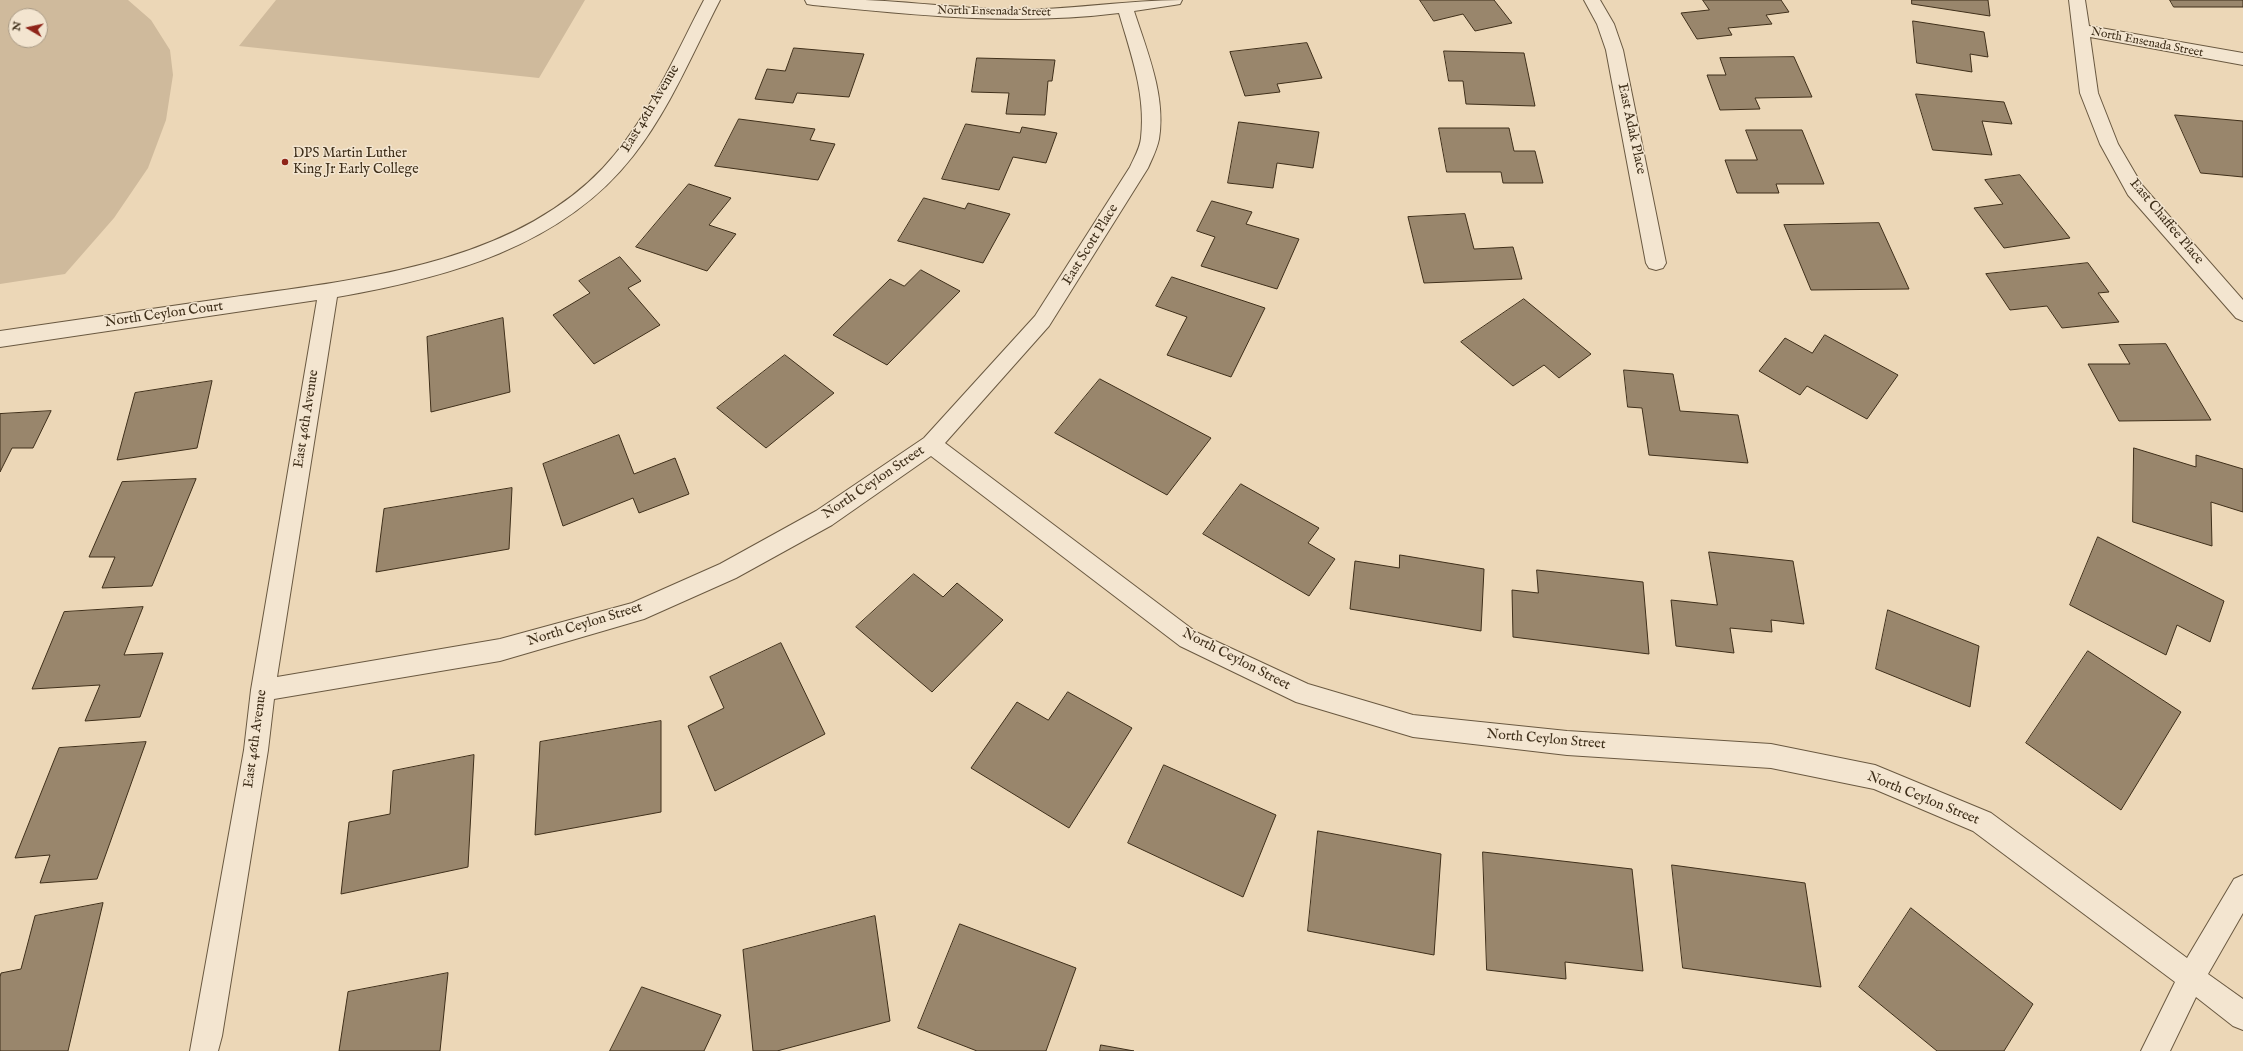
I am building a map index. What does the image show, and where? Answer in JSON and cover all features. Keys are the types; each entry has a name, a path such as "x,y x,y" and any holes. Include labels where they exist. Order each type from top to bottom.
{"street":[{"name":"East 46th Avenue","path":"204,1051 208,1036 256,750 263,690 328,291 424,272 481,252 522,235 589,192 621,160 653,111 712,0"},
{"name":"North Ensenada Street","path":"813,0 1002,15 1062,13 1125,7 1174,0"},
{"name":"East Adak Place","path":"1592,0 1598,9 1613,41 1639,166 1656,263"},
{"name":"North Ensenada Street","path":"2077,0 2081,30 2201,53 2243,59"},
{"name":"East Scott Place","path":"931,444 1042,321 1139,168 1150,140 1151,108 1144,69 1125,7"},
{"name":"East Chaffee Place","path":"2081,30 2089,93 2109,144 2120,164 2135,190 2243,313"},
{"name":"North Ceylon Court","path":"0,339 328,291"},
{"name":"North Ceylon Street","path":"263,690 500,650 636,612 728,571 824,518 931,444 1188,639 1304,694 1413,726 1567,743 1771,756 1875,776 1982,822 2243,1016"},
{"path":"2154,1051 2191,978 2243,888"}],"shaded area":[{"path":"0,0 128,0 151,20 170,50 173,75 166,120 148,168 114,218 65,274 0,284"},
{"path":"276,0 585,0 539,78 239,46"}],"building":[{"path":"1420,0 1494,0 1512,23 1475,31 1463,14 1434,21"},
{"path":"1703,0 1781,0 1789,12 1766,15 1772,24 1728,28 1732,35 1697,39 1681,13 1709,10"},
{"path":"1912,0 1988,0 1990,16 1912,4"},
{"path":"2170,0 2243,0 2243,7 2174,7"},
{"path":"1913,21 1984,32 1988,57 1970,54 1972,72 1917,63"},
{"path":"1307,43 1322,78 1277,84 1280,92 1245,96 1230,52"},
{"path":"794,48 864,54 849,97 797,93 793,103 755,99 767,69 785,71"},
{"path":"1444,51 1524,53 1535,106 1466,104 1463,81 1449,81"},
{"path":"1794,57 1812,97 1755,98 1760,109 1720,110 1707,75 1726,75 1720,58"},
{"path":"977,58 1055,60 1052,81 1048,81 1045,115 1006,114 1009,93 972,92"},
{"path":"1916,94 2004,102 2012,124 1982,121 1992,155 1933,150"},
{"path":"2175,115 2243,121 2243,177 2201,173"},
{"path":"739,119 815,129 810,140 835,144 818,180 715,166"},
{"path":"1239,122 1319,132 1313,168 1277,163 1273,188 1228,183"},
{"path":"966,124 1020,133 1022,127 1057,133 1046,163 1013,157 999,190 942,179"},
{"path":"1439,128 1509,128 1514,151 1535,151 1543,183 1503,183 1501,172 1447,172"},
{"path":"1746,130 1802,130 1824,184 1776,184 1779,193 1737,193 1725,160 1757,160"},
{"path":"2020,175 2070,238 2004,248 1974,208 2003,204 1985,180"},
{"path":"689,184 731,198 709,225 736,234 707,271 636,247"},
{"path":"924,198 965,209 968,203 1010,214 983,263 898,241"},
{"path":"1212,201 1252,212 1246,224 1299,239 1277,289 1201,266 1215,237 1197,231"},
{"path":"1465,214 1474,249 1513,247 1522,279 1424,283 1408,217"},
{"path":"1879,223 1909,289 1811,290 1784,225"},
{"path":"620,257 641,281 628,288 660,325 594,364 553,315 590,293 579,281"},
{"path":"2088,263 2109,292 2098,293 2119,322 2062,328 2047,306 2010,310 1986,274"},
{"path":"921,270 960,291 887,365 833,335 890,279 904,286"},
{"path":"1172,277 1265,308 1231,377 1167,355 1187,317 1156,306"},
{"path":"1524,299 1591,354 1559,378 1544,365 1513,386 1461,342"},
{"path":"503,318 510,392 431,412 427,337"},
{"path":"1825,335 1898,375 1867,419 1807,386 1800,395 1759,371 1785,338 1812,353"},
{"path":"2166,344 2211,420 2119,421 2088,364 2130,364 2119,345"},
{"path":"785,355 834,393 766,448 717,408"},
{"path":"1624,370 1673,374 1680,411 1738,415 1748,463 1649,455 1642,408 1628,407"},
{"path":"1100,379 1211,438 1167,495 1055,433"},
{"path":"212,381 197,448 117,460 135,393"},
{"path":"51,411 33,448 12,448 0,472 0,414"},
{"path":"619,435 634,474 675,458 689,494 639,513 633,498 563,526 543,464"},
{"path":"2134,448 2196,467 2196,455 2243,469 2243,512 2211,502 2212,546 2133,522"},
{"path":"196,479 152,586 102,588 115,557 89,557 122,482"},
{"path":"1241,484 1319,528 1308,543 1335,559 1309,596 1203,534"},
{"path":"512,488 509,549 376,572 384,509"},
{"path":"2098,537 2224,601 2210,642 2177,625 2166,655 2070,605"},
{"path":"1709,552 1793,561 1804,624 1771,620 1772,632 1730,628 1734,653 1676,646 1671,600 1717,605"},
{"path":"1400,555 1484,569 1481,631 1350,609 1355,561 1399,568"},
{"path":"1537,570 1643,582 1649,654 1513,637 1512,590 1538,593"},
{"path":"914,574 943,597 957,583 1003,620 932,692 856,627"},
{"path":"143,607 124,655 163,653 140,717 85,721 100,685 32,689 64,612"},
{"path":"1888,610 1979,646 1970,707 1876,669"},
{"path":"781,643 825,734 715,791 688,726 724,708 710,677"},
{"path":"2088,651 2181,712 2121,810 2026,743"},
{"path":"1068,692 1132,728 1069,828 971,768 1017,702 1048,720"},
{"path":"661,721 661,812 535,835 540,742"},
{"path":"146,742 97,879 40,883 50,855 15,858 59,748"},
{"path":"474,755 468,867 341,894 349,822 390,814 393,771"},
{"path":"1164,765 1276,815 1243,897 1128,843"},
{"path":"1318,831 1441,854 1434,955 1308,931"},
{"path":"1483,852 1632,869 1643,971 1565,962 1566,979 1487,970"},
{"path":"1672,865 1805,883 1821,987 1683,968"},
{"path":"103,903 68,1051 0,1051 1,973 21,969 35,916"},
{"path":"1911,908 2033,1004 2004,1051 1937,1051 1859,987"},
{"path":"875,916 890,1021 777,1051 753,1051 743,950"},
{"path":"960,924 1076,968 1046,1051 977,1051 918,1028"},
{"path":"448,973 440,1051 339,1051 348,992"},
{"path":"642,987 721,1015 704,1051 610,1051"},
{"path":"1101,1045 1134,1051 1100,1051"}],"place":[{"name":"DPS Martin Luther King Jr Early College","path":"285,162"}]}
